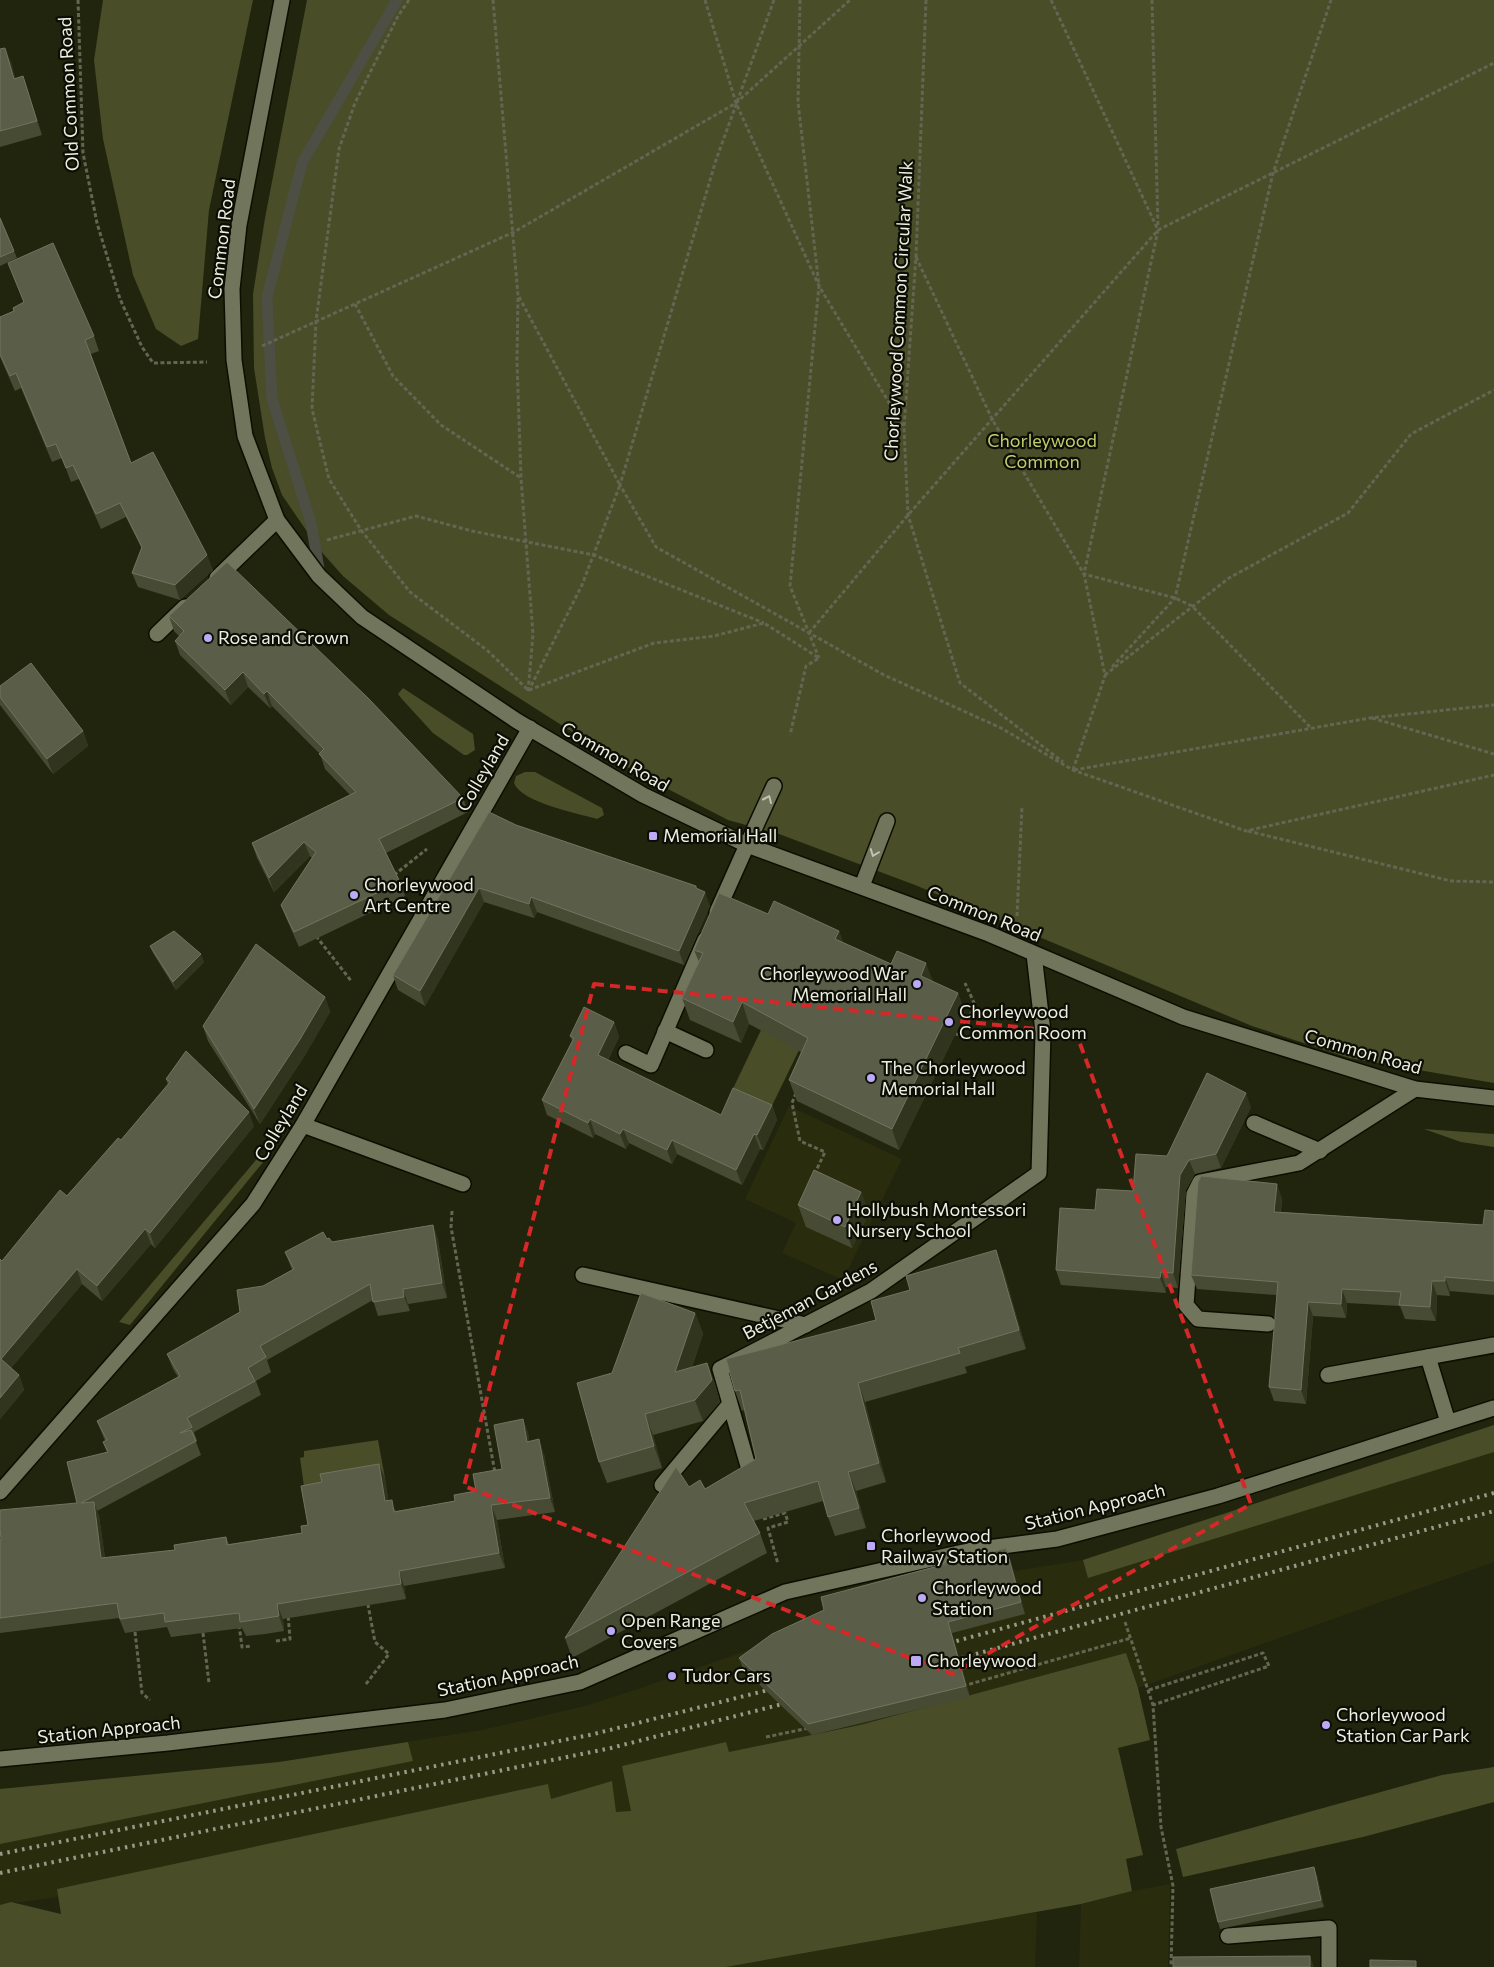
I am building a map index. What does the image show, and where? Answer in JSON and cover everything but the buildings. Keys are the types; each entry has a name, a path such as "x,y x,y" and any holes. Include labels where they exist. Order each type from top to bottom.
{"street":[{"name":"Common Road","path":"282,0 239,225 232,289 234,360 245,436 277,520 318,576 362,617 524,725 666,808 747,845 862,886 1016,946 1183,1017 1415,1089 1494,1098"},
{"path":"157,634 277,520"},
{"name":"Colleyland","path":"0,1492 253,1204 304,1125 524,725"},
{"path":"626,1053 650,1065 774,786"},
{"path":"862,886 887,820"},
{"name":"Betjeman Gardens","path":"748,1466 720,1370 872,1291 1039,1173 1043,1032 1034,954"},
{"path":"665,1031 706,1050"},
{"path":"1268,1324 1198,1318 1186,1305 1194,1194 1200,1182 1299,1163 1415,1089"},
{"path":"1254,1122 1320,1151"},
{"path":"304,1125 464,1184"},
{"path":"583,1275 806,1325"},
{"path":"1328,1375 1494,1345"},
{"path":"1428,1357 1448,1422"},
{"path":"662,1485 729,1405"},
{"name":"Station Approach","path":"0,1759 168,1743 445,1710 580,1682 785,1592 972,1550 1057,1540 1218,1496 1494,1408"},
{"path":"1228,1936 1329,1928 1329,1967"}],"path":[{"name":"Old Common Road","path":"78,0 83,153 97,223 120,299 142,347 154,363 234,360"},
{"path":"409,0 398,16 355,103 339,149 316,321 312,409 329,479 361,530 410,592 488,651 528,691"},
{"path":"493,0 514,232 518,296 517,362 521,478 533,634 524,725"},
{"path":"705,0 736,103 819,286 904,428"},
{"path":"528,691 582,585 620,485 716,160 774,0"},
{"path":"800,0 798,102 819,286 790,586 819,658"},
{"path":"234,360 514,232 736,103 850,0"},
{"name":"Chorleywood Common Circular Walk","path":"926,0 916,256 904,428 908,515 960,683 1074,770"},
{"path":"1051,0 1158,230"},
{"path":"1084,574 1158,230 1152,0"},
{"path":"1074,770 1105,675 1175,598 1273,173 1331,0"},
{"path":"809,633 908,515 1158,230 1494,63"},
{"path":"916,256 992,419 1084,574 1105,675"},
{"path":"518,296 620,485 656,547 884,675 1001,728 1074,770 1246,831 1451,880 1494,882"},
{"path":"354,304 393,376 441,425 521,478"},
{"path":"1105,675 1229,578 1348,513 1411,434 1494,390"},
{"path":"292,543 314,544 416,516 526,542 594,555 764,623 819,658"},
{"path":"1084,574 1175,598 1192,606 1311,728"},
{"path":"528,691 654,643 714,636 764,623"},
{"path":"790,735 806,666 819,658"},
{"path":"1074,770 1370,718 1494,705"},
{"path":"1370,718 1494,754"},
{"path":"1246,831 1494,775"},
{"path":"1016,946 1022,806"},
{"path":"313,929 317,938 350,980 375,999"},
{"path":"956,1034 960,1035 975,1005 965,983"},
{"path":"798,1090 792,1103 800,1141 826,1152 813,1177"},
{"path":"452,1210 452,1227 495,1476"},
{"path":"760,1512 762,1519 785,1513 788,1522 768,1528 785,1592"},
{"path":"366,1684 390,1654 375,1642 368,1605"},
{"path":"276,1641 290,1638 287,1611"},
{"path":"238,1618 242,1647 252,1646"},
{"path":"1125,1622 1153,1705 1161,1827 1173,1886 1171,1967"},
{"path":"135,1632 142,1692 150,1700"},
{"path":"203,1633 209,1683"},
{"path":"961,1687 1131,1638"},
{"path":"1149,1690 1263,1654 1269,1666 1153,1705"},
{"path":"766,1737 810,1728"}],"highlighted area":[{"path":"594,984 1076,1033 1251,1504 952,1674 464,1486"}],"shaded area":[{"path":"789,1106 902,1159 843,1280 782,1253 796,1223 745,1199"},
{"path":"1494,1425 1494,1562 1138,1688 1150,1740 61,1914 58,1897 0,1905 0,1790 279,1762 482,1730 585,1706 828,1622 825,1608 1010,1559 1014,1571 1083,1560"},
{"path":"1170,1884 1168,1967 1079,1967 1081,1904 1132,1891"},
{"path":"1037,1912 1035,1967 725,1967 843,1946"}],"green space":[{"path":"103,0 253,0 209,210 198,339 181,346 156,329 133,275 103,139 94,60"},
{"name":"Chorleywood Common","path":"307,0 1494,0 1494,1083 1349,1058 1252,1026 915,885 779,834 728,820 635,772 389,615 343,576 319,549 282,495 272,468 265,438 254,368 253,294 265,218"},
{"path":"403,688 473,734 475,750 464,755 433,733 398,694"},
{"path":"525,772 535,772 602,808 604,815 597,819 539,802 519,790 514,783 516,776"},
{"path":"761,1030 800,1048 767,1116 729,1097"},
{"path":"1424,1129 1494,1134 1494,1147 1461,1142"},
{"path":"261,1154 264,1161 130,1325 119,1322"},
{"path":"1494,1425 1494,1452 1088,1578 1083,1560"},
{"path":"378,1440 385,1478 325,1488 306,1501 300,1458 304,1457 304,1451"},
{"path":"1126,1653 1138,1688 1150,1740 1118,1748 1143,1855 1126,1859 1132,1891 1081,1904 726,1967 0,1967 0,1905 11,1902 61,1914 57,1889 548,1784 551,1799 612,1781 616,1812 631,1811 622,1766 726,1742 729,1752 860,1725"},
{"path":"408,1742 413,1761 0,1844 0,1789 279,1762"},
{"path":"1494,1767 1494,1802 1363,1837 1183,1877 1176,1849 1442,1775"}],"waterway":[{"path":"319,569 311,523 272,399 267,297 302,163 397,0"}],"railway":[{"path":"942,1645 1494,1493"},
{"path":"947,1662 1494,1511"},
{"path":"0,1854 594,1734 780,1687"},
{"path":"0,1873 611,1748 794,1701"}],"place":[{"name":"Rose and Crown","path":"208,638"},
{"name":"Memorial Hall","path":"653,836"},
{"name":"Chorleywood Art Centre","path":"354,895"},
{"name":"Chorleywood War Memorial Hall","path":"917,984"},
{"name":"Chorleywood Common Room","path":"949,1022"},
{"name":"The Chorleywood Memorial Hall","path":"871,1078"},
{"name":"Hollybush Montessori Nursery School","path":"837,1220"},
{"name":"Chorleywood Railway Station","path":"871,1546"},
{"name":"Chorleywood Station","path":"922,1598"},
{"name":"Open Range Covers","path":"611,1631"},
{"name":"Chorleywood","path":"916,1661"},
{"name":"Tudor Cars","path":"672,1676"},
{"name":"Chorleywood Station Car Park","path":"1326,1725"}]}
